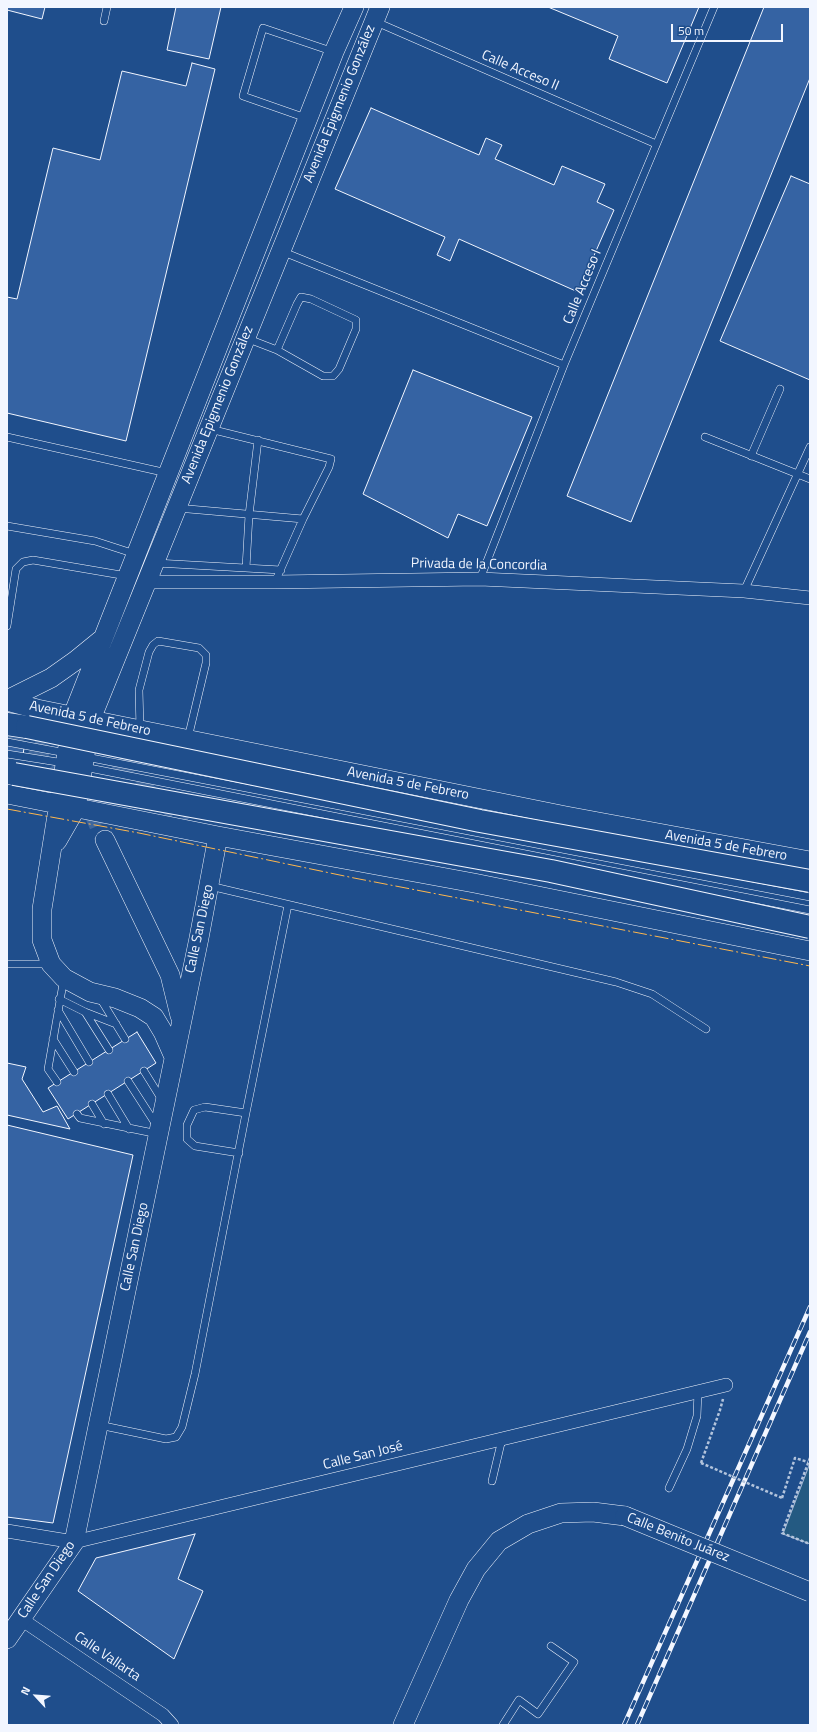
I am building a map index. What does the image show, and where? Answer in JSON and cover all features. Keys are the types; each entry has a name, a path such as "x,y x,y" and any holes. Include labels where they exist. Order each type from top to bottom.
{"highway":[{"name":"Avenida 5 de Febrero","path":"7,724 480,821 810,881"},
{"path":"7,773 552,871 810,927"}],"main road":[{"name":"Avenida Epigmenio González","path":"75,760 146,582 145,559 169,474 334,52 354,7"},
{"name":"Avenida Epigmenio González","path":"51,964 42,940 42,908 52,850 68,806 75,760 73,715 85,686 109,641 128,576 145,559 176,508 377,14"},
{"path":"7,700 51,678 75,661 109,641 237,330 259,245"},
{"path":"85,686 86,697 90,700 98,699 101,695"},
{"name":"Avenida 5 de Febrero","path":"7,700 37,709 73,715 140,730 566,816 810,861"},
{"path":"7,794 218,836 474,882 810,951"},
{"path":"189,818 345,851 474,882"},
{"name":"Calle San Diego","path":"7,1639 74,1542 218,836"},
{"path":"105,840 170,975 181,1021"},
{"path":"51,964 64,978 90,992 115,998 154,1017 163,1032 174,1057"},
{"name":"Calle Benito Juárez","path":"403,1725 459,1600 476,1569 498,1541 528,1524 561,1512 593,1512 625,1516 810,1592"}],"street":[{"name":"Privada de la Concordia","path":"146,582 480,579 744,591 810,598"},
{"name":"Calle San José","path":"7,1531 74,1542 726,1384"},
{"name":"Calle Vallarta","path":"21,1619 163,1714 172,1725"}],"lane":[{"path":"104,21 107,7"},
{"name":"Calle Acceso I","path":"480,579 564,365 714,7"},
{"name":"Calle Acceso II","path":"377,14 656,144"},
{"path":"308,119 243,96 262,28 334,52"},
{"path":"281,251 564,365"},
{"path":"246,338 277,350 324,376 333,376 339,369 356,329 356,320 311,298 301,297 277,350"},
{"path":"751,456 780,389"},
{"path":"208,428 331,459 329,467 302,520 275,582"},
{"path":"7,437 169,474"},
{"path":"705,437 810,479"},
{"path":"246,568 249,514 258,440"},
{"path":"744,591 810,447"},
{"path":"176,508 302,520"},
{"path":"7,526 95,541 145,559 280,570"},
{"path":"7,626 16,569 23,562 33,560 128,576"},
{"path":"140,730 139,690 149,652 153,644 158,641 199,648 206,655 206,663 188,739"},
{"path":"7,742 75,760 810,910"},
{"path":"7,754 75,760 810,897"},
{"path":"209,885 616,982 652,994 706,1029"},
{"path":"99,1425 166,1439 176,1437 182,1427 195,1374 288,905"},
{"path":"7,964 51,964"},
{"path":"57,1082 48,1069 64,978"},
{"path":"98,994 125,1039"},
{"path":"59,1000 116,1024"},
{"path":"58,1010 89,1062"},
{"path":"85,1012 109,1050"},
{"path":"53,1039 74,1072"},
{"path":"144,1071 164,1103"},
{"path":"128,1081 158,1132"},
{"path":"108,1094 129,1129"},
{"path":"92,1104 104,1124"},
{"path":"239,1152 195,1146 187,1139 187,1125 194,1110 205,1107 246,1113"},
{"path":"77,1114 80,1118 104,1124 129,1129 158,1132"},
{"path":"669,1488 687,1449 697,1416 698,1391"},
{"path":"492,1481 502,1439"},
{"path":"503,1725 519,1700 538,1714 574,1662 551,1646"}],"path":[{"path":"720,1410 701,1463 782,1498 796,1458 808,1462"},
{"path":"810,1458 782,1533 810,1544"}],"shaded area":[{"path":"810,1463 810,1544 783,1534"}],"building":[{"path":"7,7 45,7 42,19 7,10"},
{"path":"176,7 221,7 209,59 167,50"},
{"path":"548,7 699,7 667,83 609,59 618,36"},
{"path":"764,7 810,7 810,78 631,522 567,496"},
{"path":"192,63 215,69 126,441 7,413 7,297 17,299 53,148 100,160 122,71 186,86"},
{"path":"371,108 479,155 486,138 502,145 495,159 554,185 562,166 605,184 597,202 614,210 578,292 459,239 450,261 437,255 445,237 335,189"},
{"path":"791,176 810,184 810,380 720,341"},
{"path":"413,370 532,417 487,526 458,514 448,538 363,494"},
{"path":"7,745 24,748 23,755 7,752"},
{"path":"137,1032 156,1063 68,1119 48,1088"},
{"path":"7,1063 26,1067 22,1079 43,1112 57,1106 70,1129 7,1115"},
{"path":"7,1125 133,1155 53,1523 7,1517"},
{"path":"195,1534 178,1579 203,1591 174,1659 78,1591 96,1558"}],"tunnel":[{"path":"7,732 53,759 86,796 105,840"},
{"path":"106,734 113,754 149,794 189,818"}],"railway":[{"path":"624,1725 810,1307"},
{"path":"637,1725 810,1332"}],"power":[{"path":"7,809 139,833 354,878 810,966"}]}
